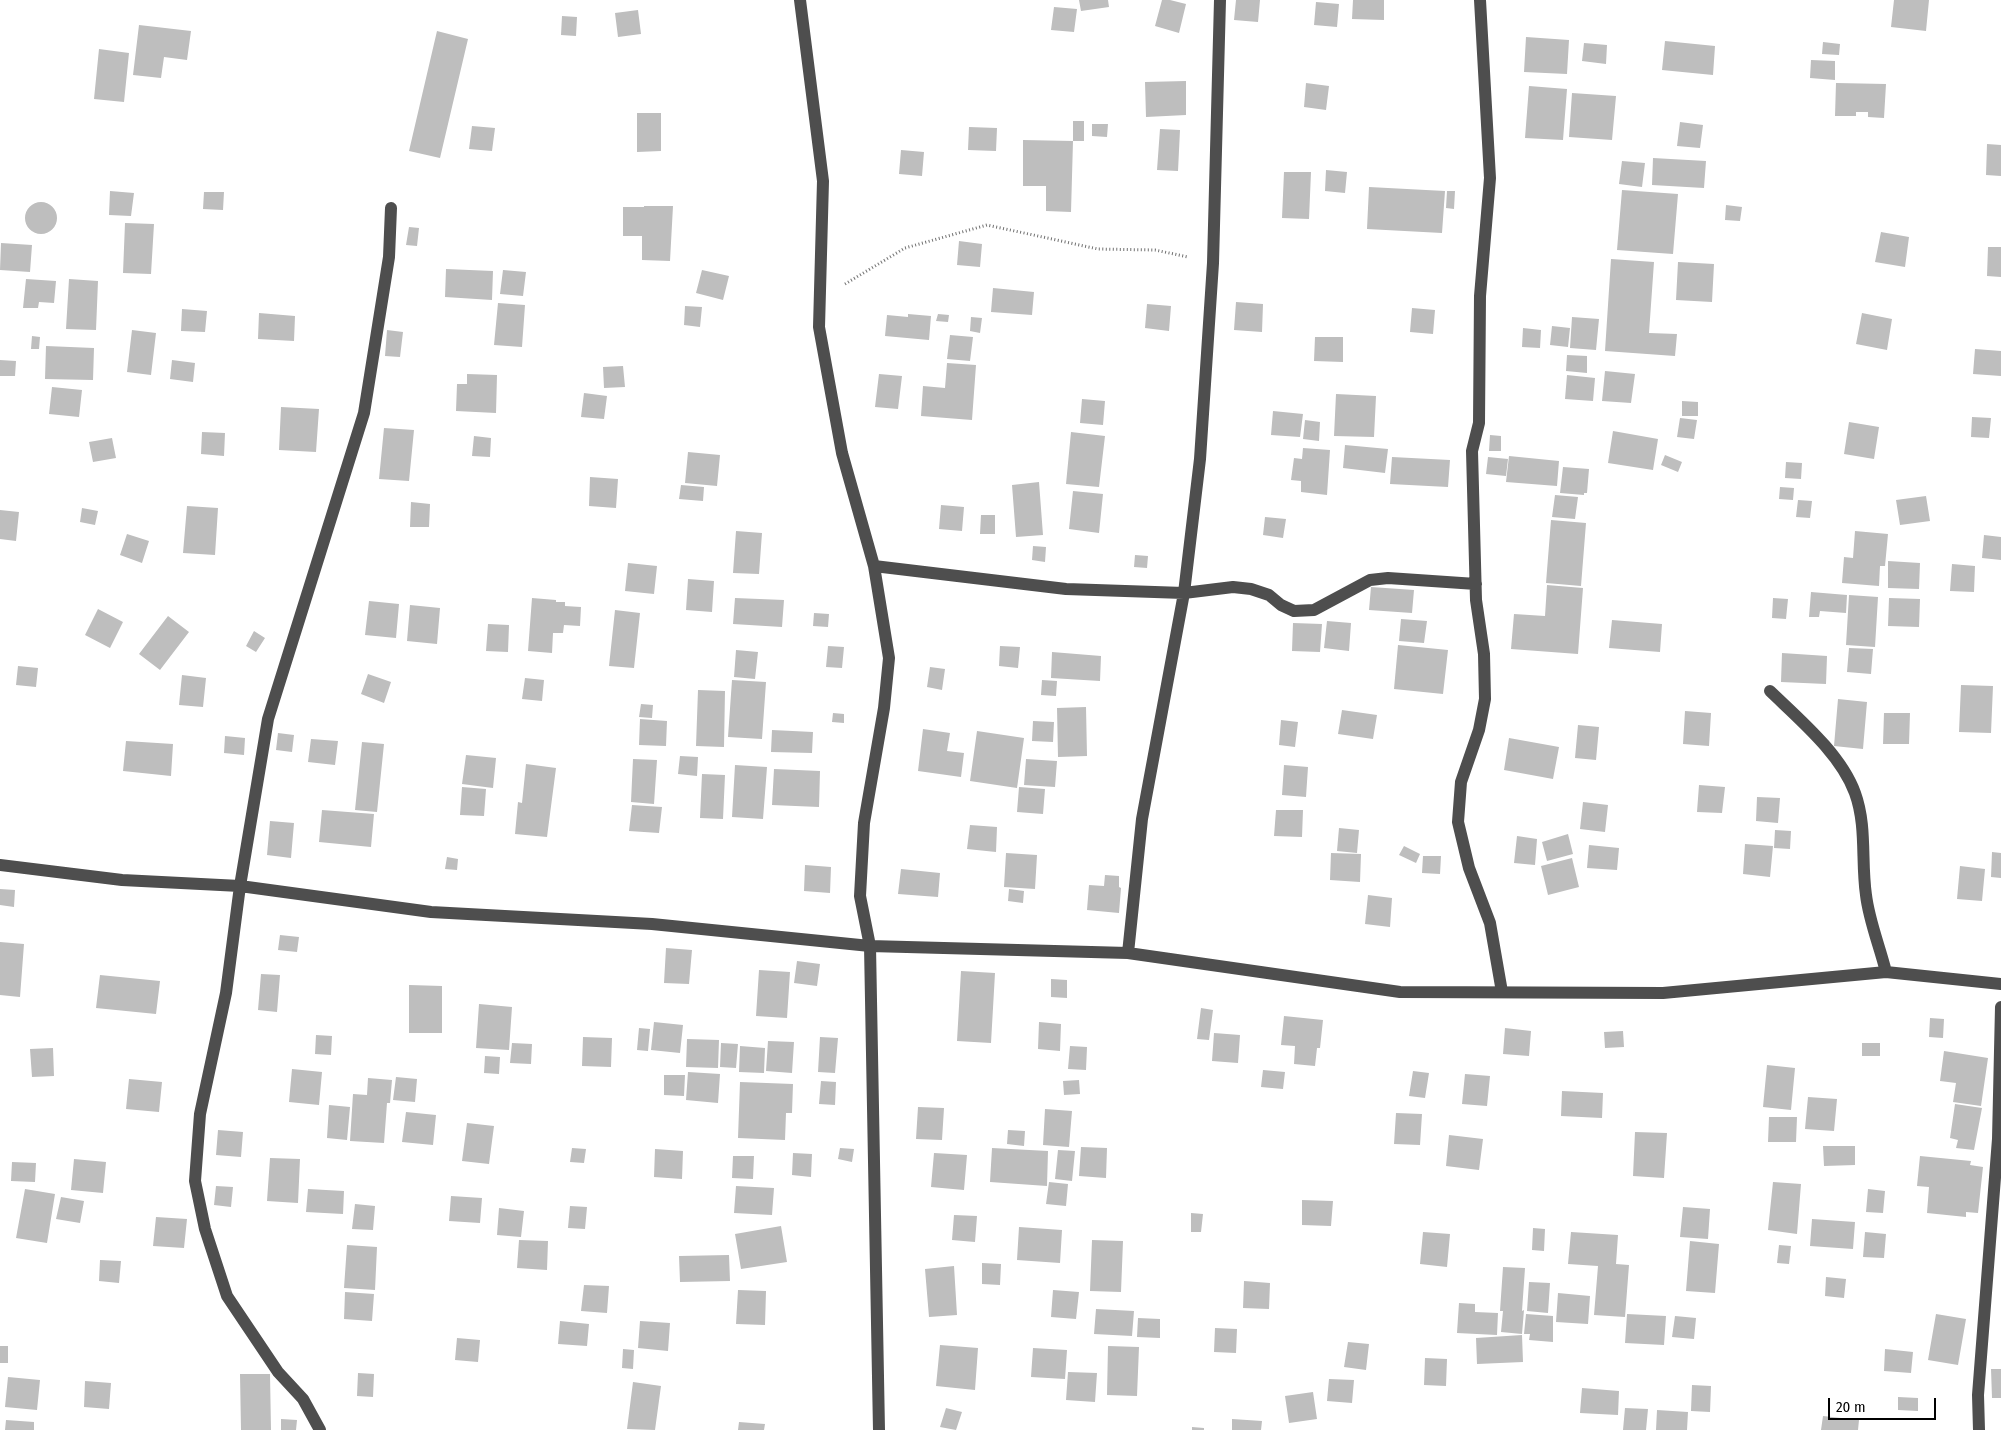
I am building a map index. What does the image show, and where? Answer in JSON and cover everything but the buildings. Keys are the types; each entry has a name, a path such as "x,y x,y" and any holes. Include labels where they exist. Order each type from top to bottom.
{"street":[{"path":"800,0 823,181 818,300 819,327 842,452 874,566 888,658 884,708 864,823 860,896 870,946 879,1430"},
{"path":"1128,953 1142,819 1184,593 1200,459 1213,263 1220,0"},
{"path":"1480,0 1490,178 1480,296 1478,422 1472,451 1476,584 1484,654 1485,699 1479,730 1461,782 1458,822 1469,868 1490,923 1502,992"},
{"path":"320,1430 303,1399 278,1372 227,1296 205,1229 194,1181 200,1114 226,993 240,886 268,719 364,413 389,258 391,208"},
{"path":"874,566 1066,589 1184,593 1233,587 1251,589 1268,595 1281,606 1294,610 1314,610 1370,580 1388,578 1476,584"},
{"path":"1770,691 1805,724 1840,765 1855,793 1864,839 1866,895 1886,972"},
{"path":"0,865 122,880 240,886 431,912 652,924 870,946 1128,953 1400,992 1663,993 1886,972 2001,984"},
{"path":"1979,1430 1978,1395 1998,1138 2001,1006"}],"path":[{"path":"818,300 905,248 987,225 1098,249 1155,250 1213,263"}]}
